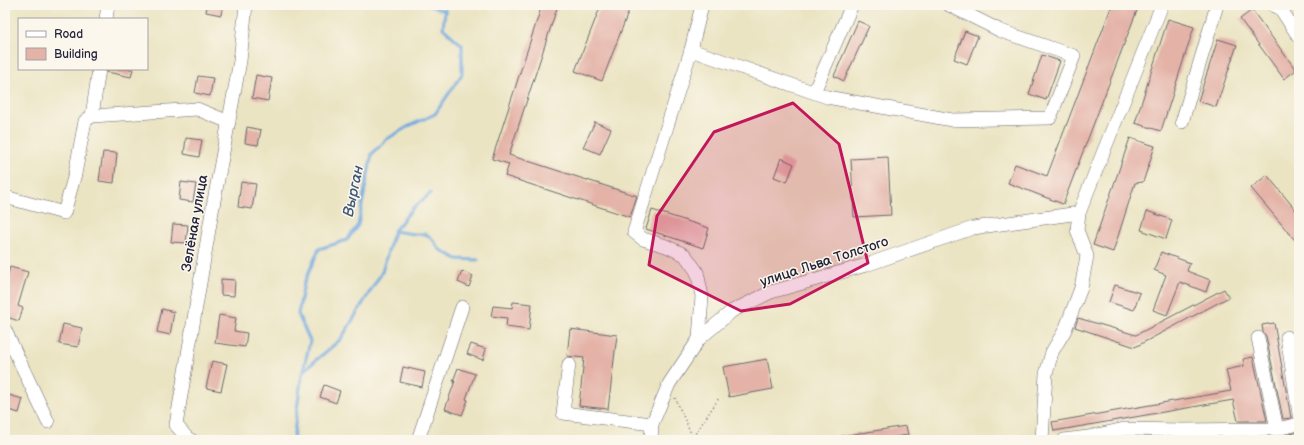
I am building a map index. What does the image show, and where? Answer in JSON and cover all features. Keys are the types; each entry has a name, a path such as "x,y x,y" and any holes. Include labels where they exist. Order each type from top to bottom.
{"street":[{"path":"106,18 108,5"},
{"name":"Зелёная улица","path":"191,440 188,439 176,425 240,61 246,5"},
{"path":"699,339 702,296 697,272 685,255 666,246 643,239 634,232 691,50 702,5"},
{"path":"814,92 852,5"},
{"path":"691,50 827,97 952,120 1050,118 1074,56 1002,31 949,5"},
{"path":"1042,440 1046,374 1052,352 1065,330 1081,288 1087,256 1076,230 1079,213 1162,5"},
{"path":"1182,122 1217,5"},
{"path":"1273,5 1280,8 1299,37"},
{"path":"92,116 99,70"},
{"path":"5,197 64,212 75,174 85,121 92,116 197,109 229,122"},
{"name":"улица Льва Толстого","path":"651,440 652,424 669,384 699,339 732,311 771,292 866,265 973,228 1079,213"},
{"path":"418,440 462,307"},
{"path":"5,330 48,422"},
{"path":"1287,337 1299,414"},
{"path":"1258,338 1277,429"},
{"path":"569,364 563,413 652,424"},
{"path":"1064,440 1081,439 1124,429 1181,435 1277,429 1299,424"}],"path":[{"path":"669,384 694,440"},
{"path":"691,440 719,398"}],"highlighted area":[{"path":"793,103 839,144 868,263 790,304 741,311 649,265 657,216 714,132"}],"building":[{"path":"207,5 223,5 221,15 206,12"},
{"path":"542,5 558,5 509,155 637,196 630,217 505,176 509,164 492,159"},
{"path":"601,5 631,5 602,81 575,71"},
{"path":"1112,5 1139,5 1063,204 1008,183 1015,164 1047,176"},
{"path":"1252,10 1296,70 1284,79 1240,19"},
{"path":"1168,19 1194,27 1161,131 1135,123"},
{"path":"858,21 869,26 844,81 834,76"},
{"path":"965,31 978,36 967,64 954,59"},
{"path":"1218,39 1237,45 1216,107 1198,101"},
{"path":"1042,55 1060,61 1046,100 1029,94"},
{"path":"108,70 133,70 131,77 107,72"},
{"path":"256,75 272,78 268,101 252,98"},
{"path":"198,76 213,78 210,96 195,93"},
{"path":"595,122 611,129 600,154 583,147"},
{"path":"247,127 261,130 258,145 245,143"},
{"path":"186,138 202,140 199,157 184,154"},
{"path":"1130,138 1155,146 1143,182 1135,183 1113,252 1093,245"},
{"path":"103,152 117,153 114,183 99,181"},
{"path":"888,157 891,215 854,217 851,159"},
{"path":"781,158 794,164 787,182 774,177"},
{"path":"1267,175 1299,214 1299,245 1251,188"},
{"path":"181,182 196,184 193,202 179,200"},
{"path":"241,182 256,184 252,209 238,207"},
{"path":"652,210 709,228 703,248 646,229"},
{"path":"1147,211 1172,220 1166,239 1141,230"},
{"path":"173,224 188,225 186,243 171,242"},
{"path":"1161,252 1190,263 1187,271 1210,280 1206,292 1180,282 1167,315 1153,310 1166,275 1154,270"},
{"path":"10,267 28,272 18,306 23,308 19,321 6,317 7,312 5,311 5,282"},
{"path":"462,271 473,276 469,287 458,282"},
{"path":"221,279 235,280 234,296 221,295"},
{"path":"1115,285 1140,293 1134,310 1109,302"},
{"path":"1224,289 1229,297 1135,347 1075,327 1078,318 1136,335"},
{"path":"513,302 532,304 529,330 506,327 507,318 491,316 493,306 512,308"},
{"path":"162,309 174,312 170,335 157,332"},
{"path":"219,315 236,318 234,331 247,333 245,347 215,343"},
{"path":"1274,323 1291,418 1283,419 1266,336 1263,332 1262,325"},
{"path":"63,324 82,328 78,347 59,344"},
{"path":"570,329 617,335 608,409 579,406 584,358 567,356"},
{"path":"471,344 486,349 483,360 467,354"},
{"path":"1253,357 1267,421 1238,421 1233,400 1054,431 1052,422 1231,391 1226,370 1244,366 1243,359"},
{"path":"767,359 773,389 729,397 723,367"},
{"path":"212,361 227,364 221,391 206,388"},
{"path":"403,367 425,372 422,387 400,382"},
{"path":"458,368 475,374 462,415 445,409"},
{"path":"324,385 340,391 336,403 320,397"},
{"path":"5,394 23,399 19,413 5,409"},
{"path":"906,426 908,435 876,440 842,440 841,436"},
{"path":"1299,432 1299,440 1247,440 1247,437 1277,437"}],"waterway":[{"name":"Вырган","path":"293,440 301,380 310,341 298,314 304,283 319,249 347,240 358,225 372,154 387,139 409,126 435,114 462,74 462,45 443,28 445,11 428,5"},
{"name":"Вырган","path":"444,5 445,11"},
{"path":"303,371 341,339 382,272 394,231 413,208 431,193"},
{"path":"394,231 426,234 433,240 439,249 457,259 478,260"}]}
